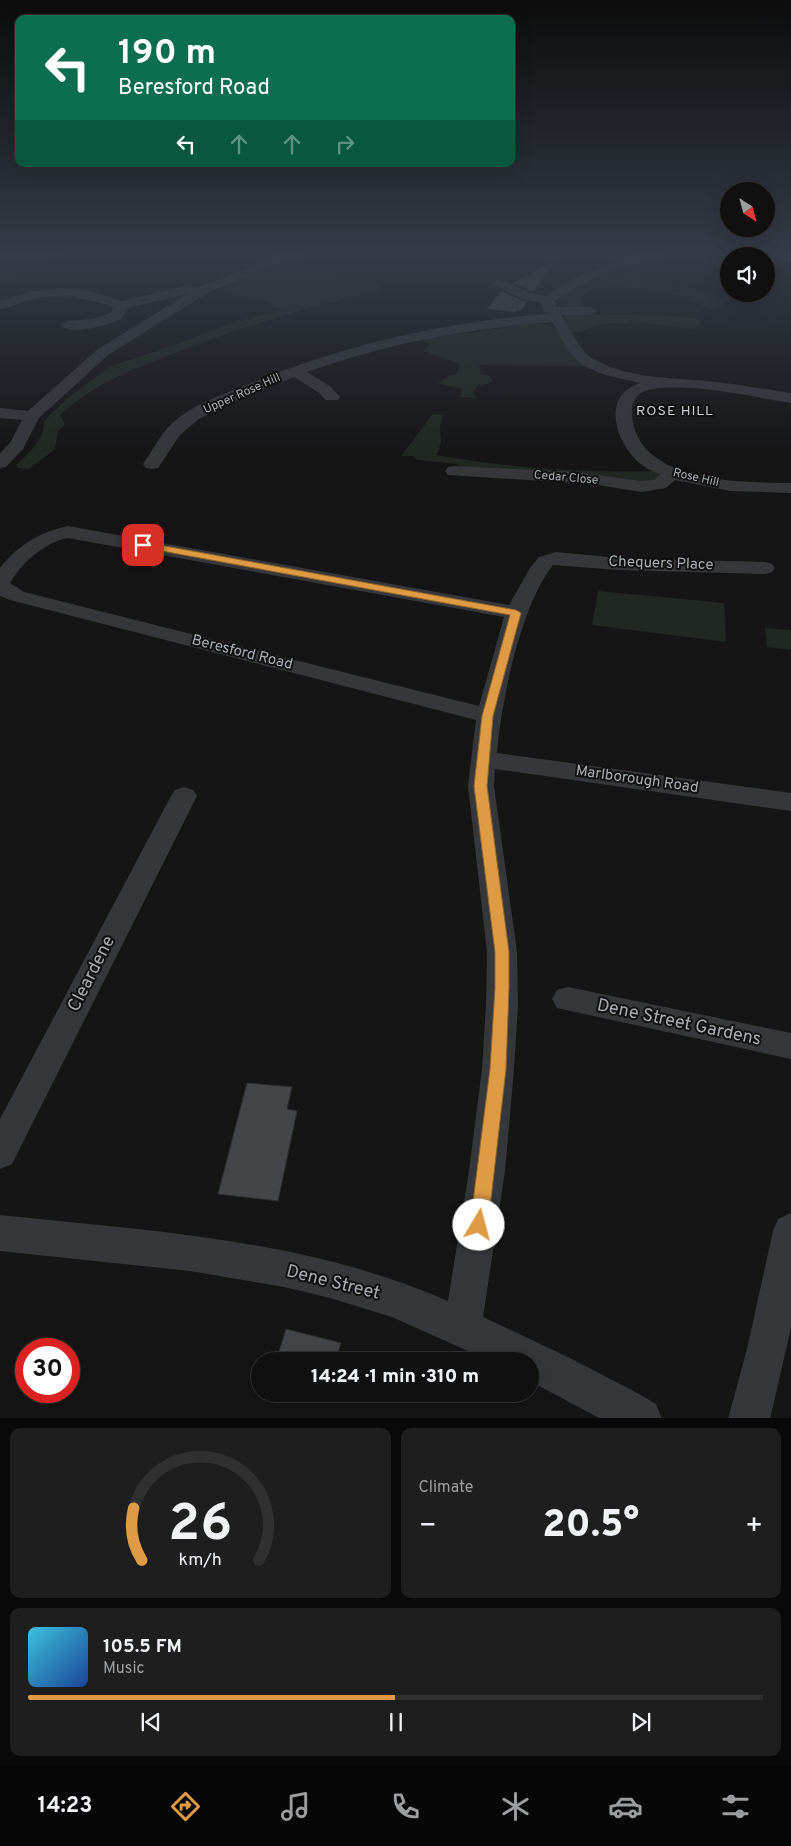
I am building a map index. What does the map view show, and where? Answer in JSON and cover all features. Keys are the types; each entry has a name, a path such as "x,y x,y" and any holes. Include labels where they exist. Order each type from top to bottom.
{"street":[{"path":"68,325 88,326 107,320"},
{"path":"0,464 17,445 32,416 110,347 150,320"},
{"name":"Upper Rose Hill","path":"152,464 166,442 179,427 199,413 236,394 349,353 429,333 515,320"},
{"path":"557,320 576,352 613,372 666,382 791,398"},
{"name":"Upper Rose Hill","path":"295,371 325,390 332,397"},
{"path":"613,372 628,394 642,387 666,382"},
{"name":"Rose Hill","path":"628,394 624,401 624,414 630,439 644,458 670,472 711,483 744,487 791,488"},
{"path":"0,413 32,416"},
{"name":"Cedar Close","path":"454,472 595,479 619,485 645,487 659,485 666,480 670,472"},
{"name":"Beresford Road","path":"488,716 17,596 7,591 0,584 3,576 31,548 44,539 58,533 68,532 516,613"},
{"name":"Chequers Place","path":"516,613 540,568 546,562 556,558 619,564 765,568"},
{"path":"462,1327 487,1171 498,1069 502,1006 502,952 480,786 482,759 488,716 516,613"},
{"name":"Marlborough Road","path":"482,759 791,802"},
{"name":"Cleardene","path":"0,1153 184,796"},
{"name":"Dene Street Gardens","path":"568,999 791,1046"},
{"path":"750,1418 767,1349 791,1232"},
{"name":"Dene Street","path":"0,1233 226,1258 319,1276 376,1292 462,1327 603,1395 641,1418"}],"shaded area":[{"path":"243,320 271,320 196,345 112,379 73,404 60,415 65,424 58,431 55,449 29,469 18,468 16,465 39,440 44,428 44,421 68,398 109,367 178,344"},
{"path":"564,320 701,321 699,325 691,329 631,321 629,324 602,324 580,332 575,332 567,326"},
{"path":"543,324 556,328 592,366 479,365 481,374 488,375 493,381 478,385 473,392 476,398 460,397 462,389 438,383 448,376 457,374 459,364 424,351 429,345 424,339"},
{"path":"433,414 443,415 440,425 441,442 437,455 545,469 655,471 659,473 659,478 653,481 636,483 463,468 457,464 417,460 413,456 401,456"},
{"path":"598,591 724,603 726,642 592,625"},
{"path":"765,628 791,630 791,650 767,647"}],"building":[{"path":"247,1083 292,1087 287,1109 297,1111 278,1201 218,1194"},
{"path":"286,1329 341,1343 338,1352 279,1352"}],"district":[{"name":"ROSE HILL","path":"675,411"}],"route":[{"path":"143,545 516,613 488,716 480,786 502,952 502,1006 498,1069 479,1225"}]}
